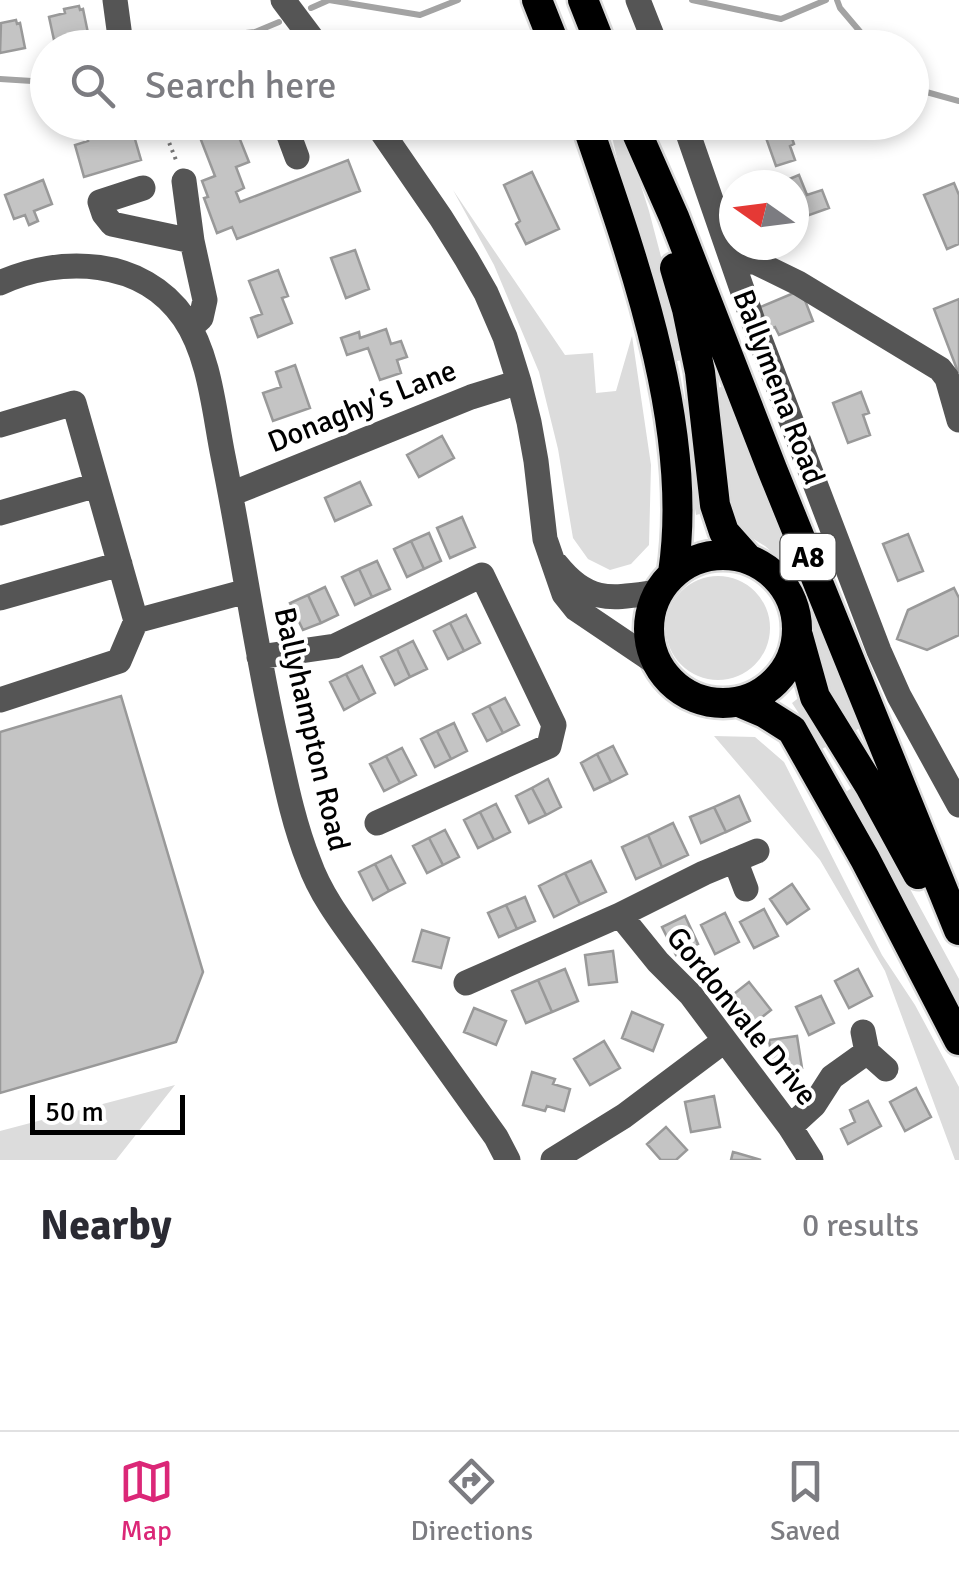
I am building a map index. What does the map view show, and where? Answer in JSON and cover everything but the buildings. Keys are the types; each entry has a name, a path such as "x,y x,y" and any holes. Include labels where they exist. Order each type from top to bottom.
{"highway":[{"path":"537,0 549,30"},
{"path":"583,0 595,30"},
{"path":"592,140 643,300 666,396 679,496 679,538 666,583 650,614 649,639 656,663 671,682 691,696 715,703 739,702 762,692 780,677 792,656 797,633"},
{"name":"A8","path":"636,140 687,310 700,372 715,505 724,532 748,559"},
{"name":"Ballymena Road","path":"639,140 674,218 959,930"},
{"name":"A8","path":"666,583 690,562 728,554 768,570 785,588 794,609 815,697 870,786 959,954"},
{"path":"739,702 792,730 865,859 959,1040"}],"street":[{"path":"115,0 119,30"},
{"path":"284,0 306,30"},
{"path":"638,0 650,30"},
{"path":"291,140 297,157"},
{"path":"388,140 442,218 492,308 520,382 536,460 545,539 564,594 576,609 656,663"},
{"name":"Ballymena Road","path":"690,140 879,651 959,805"},
{"path":"0,284 47,266 70,264 112,270 151,286 190,328 202,318 205,300 184,181"},
{"path":"143,188 100,202 112,224 192,241"},
{"path":"733,262 755,262 798,283 940,370 947,378 959,420"},
{"name":"Ballyhampton Road","path":"190,328 209,386 258,657 291,806 310,865 333,909 487,1124 508,1160"},
{"name":"Donaghy's Lane","path":"231,494 471,397 520,382"},
{"path":"0,424 74,403 136,621 118,661 0,700"},
{"path":"0,514 97,485"},
{"path":"551,557 566,576 598,596 613,598 666,583"},
{"path":"0,598 120,564"},
{"path":"258,657 335,646 482,575 554,725 549,746 377,823"},
{"path":"136,621 247,590"},
{"path":"857,679 879,651"},
{"path":"466,983 746,856 746,889"},
{"name":"Gordonvale Drive","path":"620,915 658,962 691,994 811,1160"},
{"path":"553,1160 624,1116 724,1041"},
{"path":"790,1127 814,1105 832,1077 872,1051"}],"path":[{"path":"168,140 184,181"}],"shaded area":[{"path":"613,140 626,140 688,359 671,362"},
{"path":"453,190 565,355 593,353 596,393 616,391 632,336 651,465 649,545 631,564 610,570 588,559 573,538 558,449 539,372 494,265"},
{"path":"732,384 798,575 765,546 739,530 729,510 714,389"},
{"path":"693,399 703,513 696,515 679,400"},
{"path":"718,576 738,580 755,591 766,608 770,628 766,648 755,665 738,676 718,680 698,676 681,665 670,648 666,628 670,608 681,591 698,580"},
{"path":"810,615 816,615 860,728 847,735 814,666"},
{"path":"801,696 829,745 822,749 792,703"},
{"path":"714,736 755,737 784,762 882,955 915,1005 959,1087 959,1160 955,1160 885,971 820,860"},
{"path":"854,786 959,979 959,1006 846,792"},
{"path":"175,1085 116,1160 0,1160 0,1131"}],"waterway":[{"path":"311,8 329,0 420,15 458,0"},
{"path":"692,0 781,19 826,0"},
{"path":"837,0 859,30"},
{"path":"260,30 279,22"},
{"path":"0,79 30,81"},
{"path":"929,93 959,101"}]}
